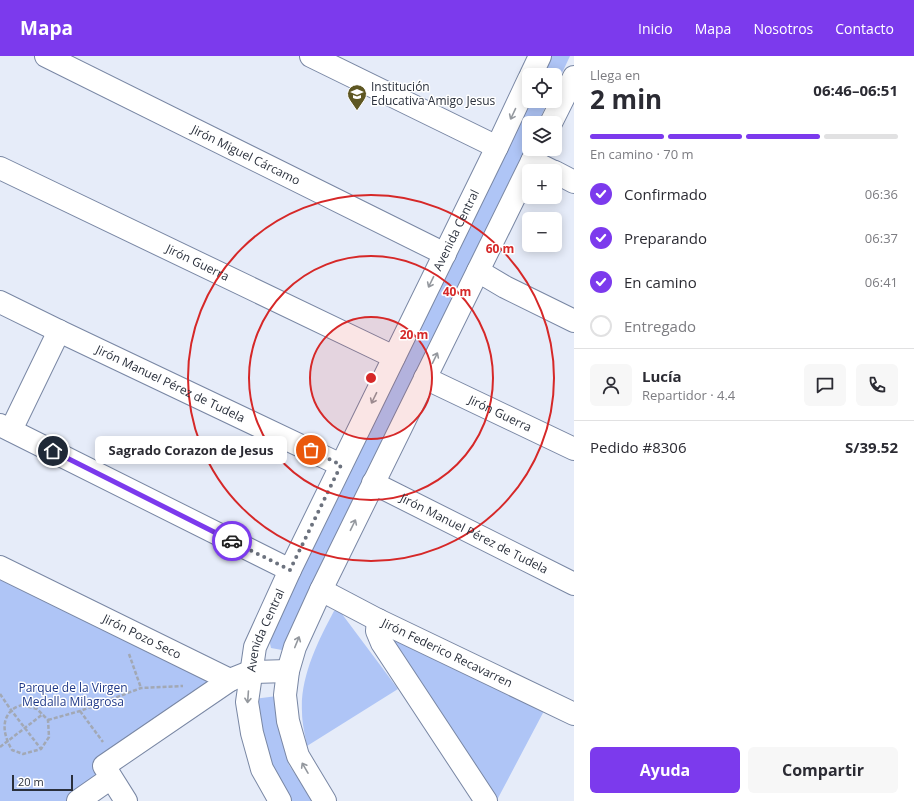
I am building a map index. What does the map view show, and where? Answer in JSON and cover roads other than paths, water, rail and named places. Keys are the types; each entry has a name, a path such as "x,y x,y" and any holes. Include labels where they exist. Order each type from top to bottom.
{"street":[{"name":"Jirón Miguel Cárcamo","path":"46,56 445,254"},
{"path":"311,56 497,148"},
{"path":"534,68 540,56"},
{"path":"554,116 574,77"},
{"name":"Avenida Central","path":"280,801 262,768 252,733 247,702 250,672 255,647 290,570 522,94"},
{"path":"325,801 298,756 288,721 285,695 288,671 295,647 373,483 535,156"},
{"path":"536,156 545,164"},
{"name":"Jirón Guerra","path":"0,168 394,357"},
{"path":"562,176 574,182"},
{"path":"478,271 505,287 574,321"},
{"name":"Jirón Manuel Pérez de Tudela","path":"0,302 341,465"},
{"path":"58,331 5,427 290,570"},
{"name":"Jirón Guerra","path":"426,378 574,449"},
{"name":"Jirón Manuel Pérez de Tudela","path":"373,483 574,584"},
{"name":"Jirón Pozo Seco","path":"0,567 230,680"},
{"name":"Jirón Federico Recavarren","path":"321,590 378,620 574,714"},
{"path":"378,620 377,631 382,642 486,801"},
{"path":"78,801 110,767 230,680 250,672 288,671"},
{"path":"110,767 126,801"}],"place":[{"name":"Institución Educativa Amigo Jesus","path":"357,111"},
{"name":"Sagrado Corazon de Jesus","path":"311,450"}],"park label":[{"name":"Parque de la Virgen Medalla Milagrosa","path":"73,695"}]}
